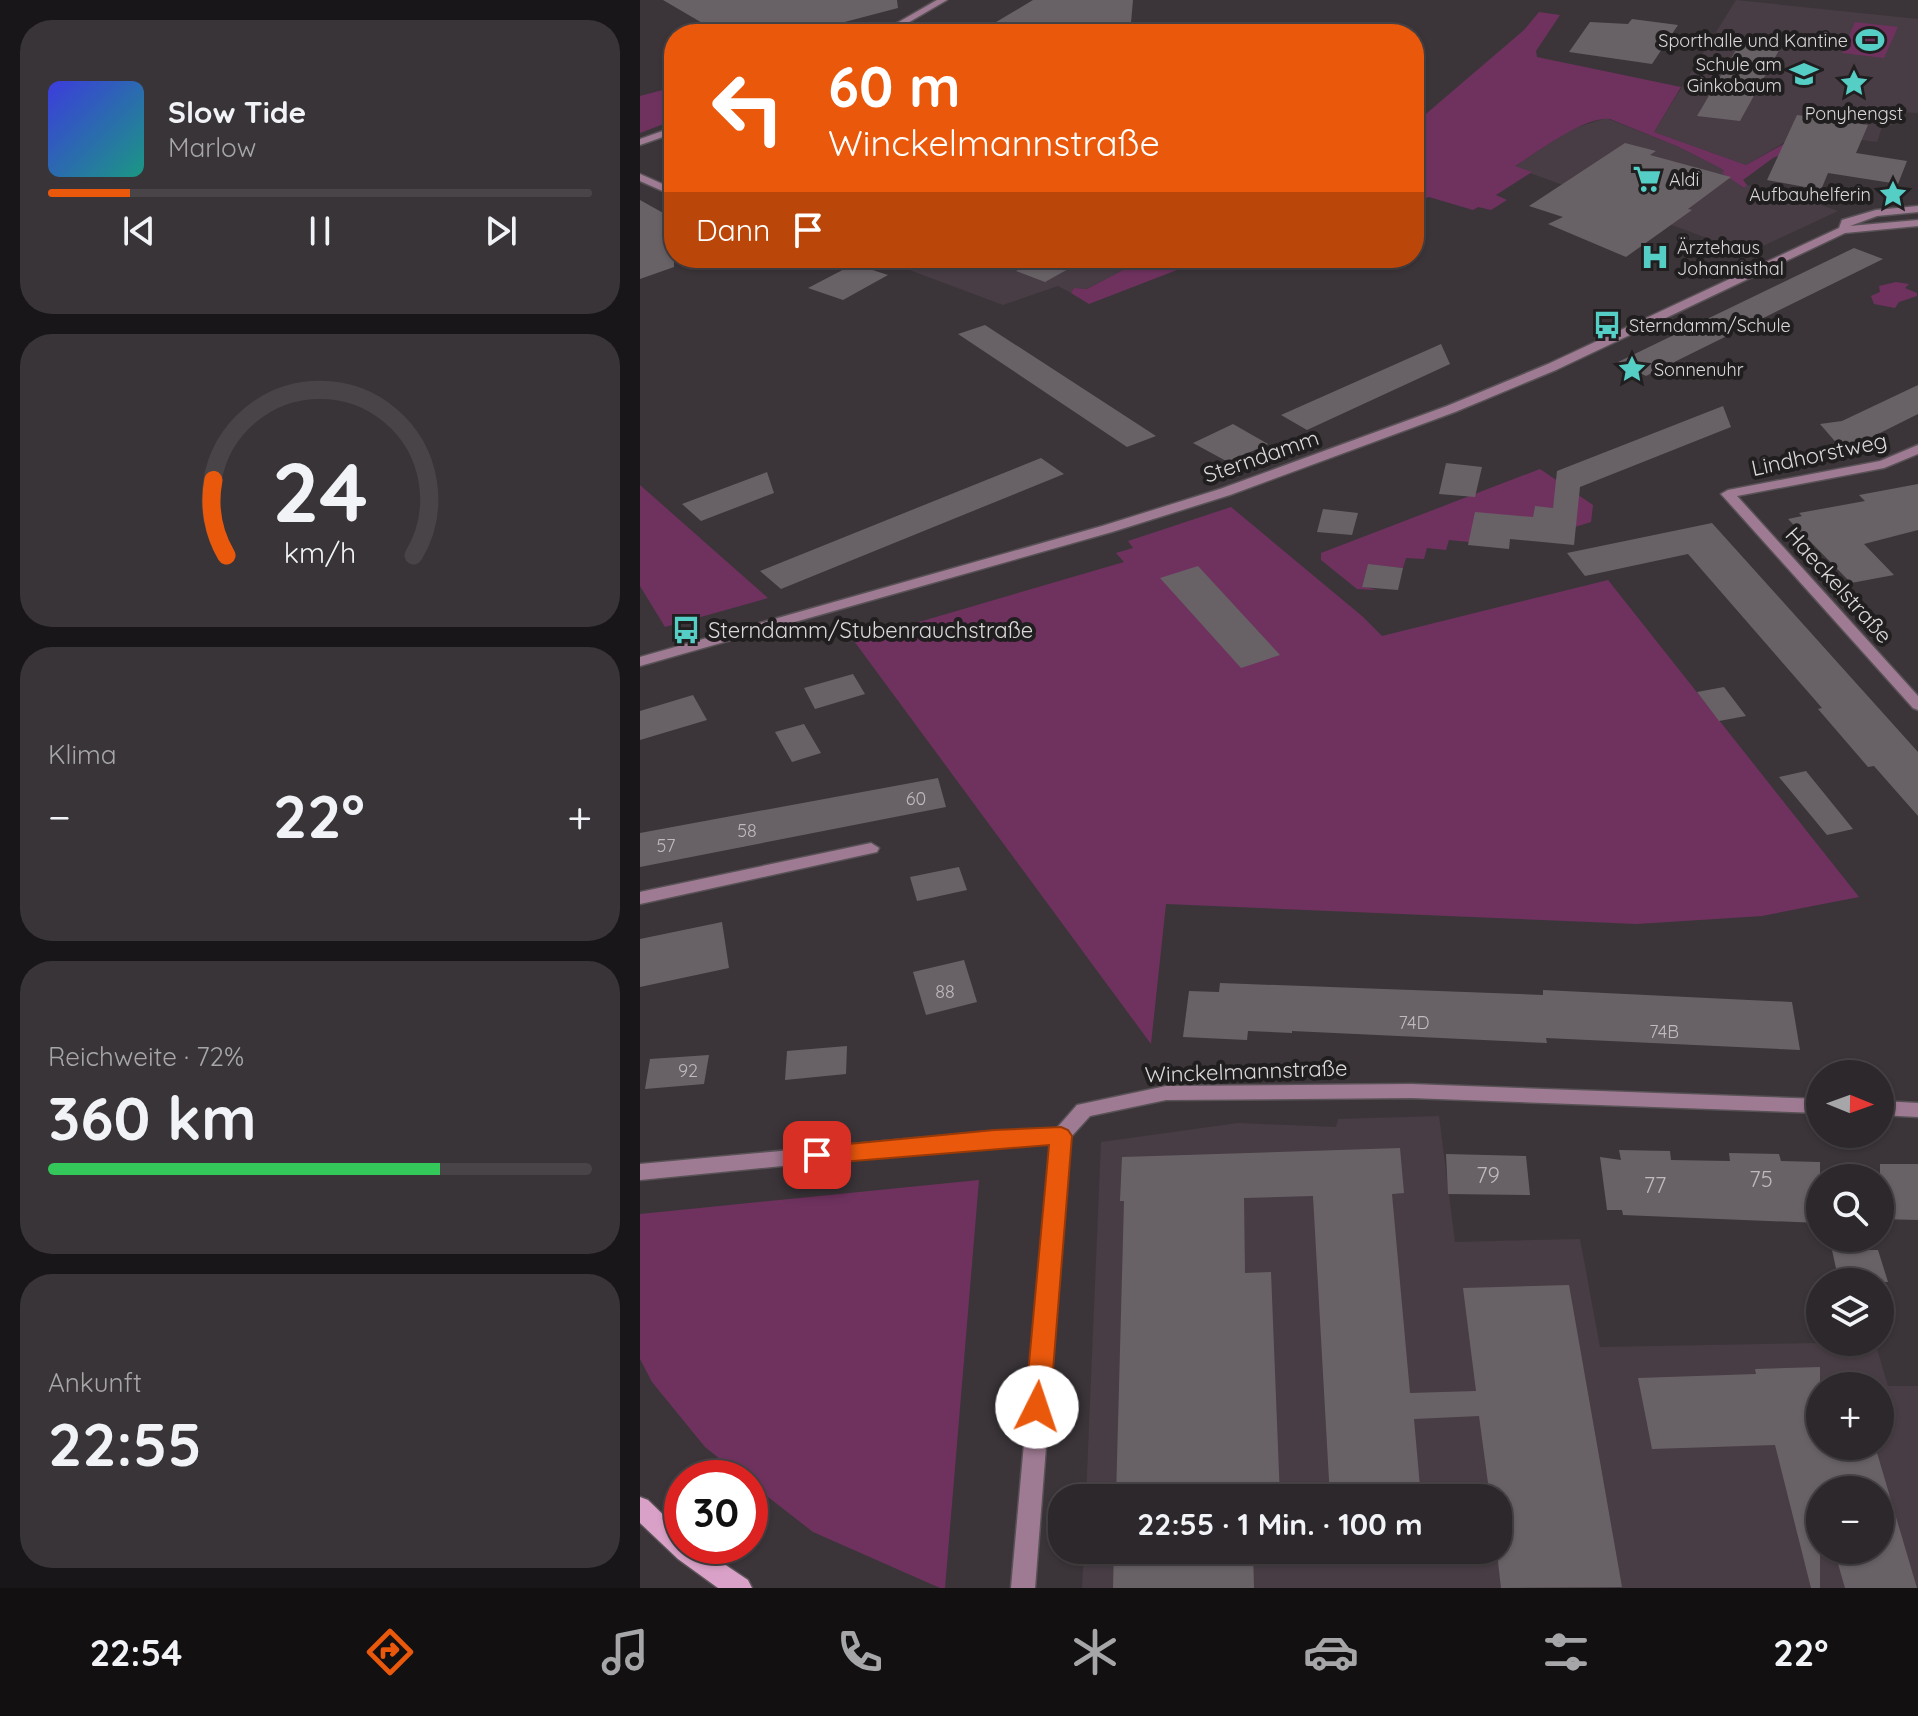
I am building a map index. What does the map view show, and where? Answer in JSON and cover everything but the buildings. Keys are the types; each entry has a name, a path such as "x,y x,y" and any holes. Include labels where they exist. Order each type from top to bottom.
{"main road":[{"path":"640,1507 654,1523 719,1577 740,1588"}],"street":[{"path":"901,24 943,0"},
{"path":"640,142 664,134"},
{"path":"640,177 664,188"},
{"name":"Sterndamm","path":"1843,230 1846,222 1876,213 1918,209"},
{"name":"Sterndamm","path":"640,661 1107,529 1323,457 1451,409 1588,351 1843,230 1918,223"},
{"name":"Lindhorstweg","path":"1728,494 1884,464 1918,449"},
{"name":"Haeckelstraße","path":"1728,494 1918,705"},
{"path":"640,898 871,848"},
{"name":"Winckelmannstraße","path":"1061,1136 1084,1110 1166,1093 1425,1091 1806,1105"},
{"path":"1894,1109 1918,1110"},
{"path":"640,1172 994,1138 1061,1136 1023,1588"}],"shaded area":[{"name":"Schule am Ginkobaum","path":"1736,0 1918,19 1918,113 1900,112 1892,125 1882,127 1877,142 1802,132 1746,165 1654,132"},
{"path":"1539,12 1560,15 1536,51 1537,57 1681,87 1654,132 1746,165 1800,135 1817,138 1773,158 1743,180 1747,185 1744,188 1722,173 1724,171 1720,168 1679,147 1610,119 1599,120 1575,129 1515,166 1532,172 1496,195 1507,200 1491,210 1478,207 1473,210 1429,197 1424,199 1424,116 1524,30"},
{"name":"Sporthalle und Kantine","path":"1855,22 1898,27 1884,58 1842,53"},
{"path":"664,90 664,124 640,133 640,96"},
{"path":"1606,118 1679,147 1720,168 1743,188 1747,185 1787,193 1838,211 1748,253 1514,167 1569,130"},
{"path":"904,268 1127,268 1087,289 1074,288 1071,293 1058,286 1003,305"},
{"path":"1127,268 1182,268 1089,304 1071,293 1074,288 1087,289"},
{"path":"1896,282 1909,284 1905,288 1917,293 1917,296 1899,302 1895,308 1874,304 1871,296 1880,292 1879,286"},
{"path":"1540,469 1593,505 1591,522 1575,527 1554,502 1553,508 1535,507 1533,517 1469,542 1449,540 1446,550 1427,548 1424,559 1406,558 1403,568 1368,565 1362,586 1377,590 1357,589 1321,560 1321,553"},
{"path":"640,485 768,598 665,627 640,586"},
{"path":"1231,507 1382,636 1608,580 1859,897 1762,916 1637,924 1166,904 1151,1044 854,641 1124,562 1116,553 1133,548 1128,541"},
{"path":"1439,1116 1455,1242 1580,1239 1600,1347 1806,1343 1806,1356 1879,1356 1884,1372 1806,1372 1806,1460 1894,1460 1894,1386 1918,1386 1918,1588 1082,1588 1083,1564 1512,1564 1512,1484 1087,1484 1101,1142 1238,1123 1336,1127 1338,1119"},
{"path":"979,1180 945,1588 813,1532 768,1497 768,1460 721,1460 705,1447 652,1382 640,1359 640,1214"}],"place":[{"name":"Sporthalle und Kantine","path":"1870,40"},
{"name":"Schule am Ginkobaum","path":"1804,74"},
{"name":"Ponyhengst","path":"1854,83"},
{"name":"Aldi","path":"1647,179"},
{"name":"Aufbauhelferin","path":"1893,194"},
{"name":"Ärztehaus Johannisthal","path":"1655,257"},
{"name":"Sterndamm/Schule","path":"1607,325"},
{"name":"Sonnenuhr","path":"1632,369"},
{"name":"Sterndamm/Stubenrauchstraße","path":"686,630"}],"route":[{"path":"817,1155 994,1138 1061,1136 1037,1407"}]}
